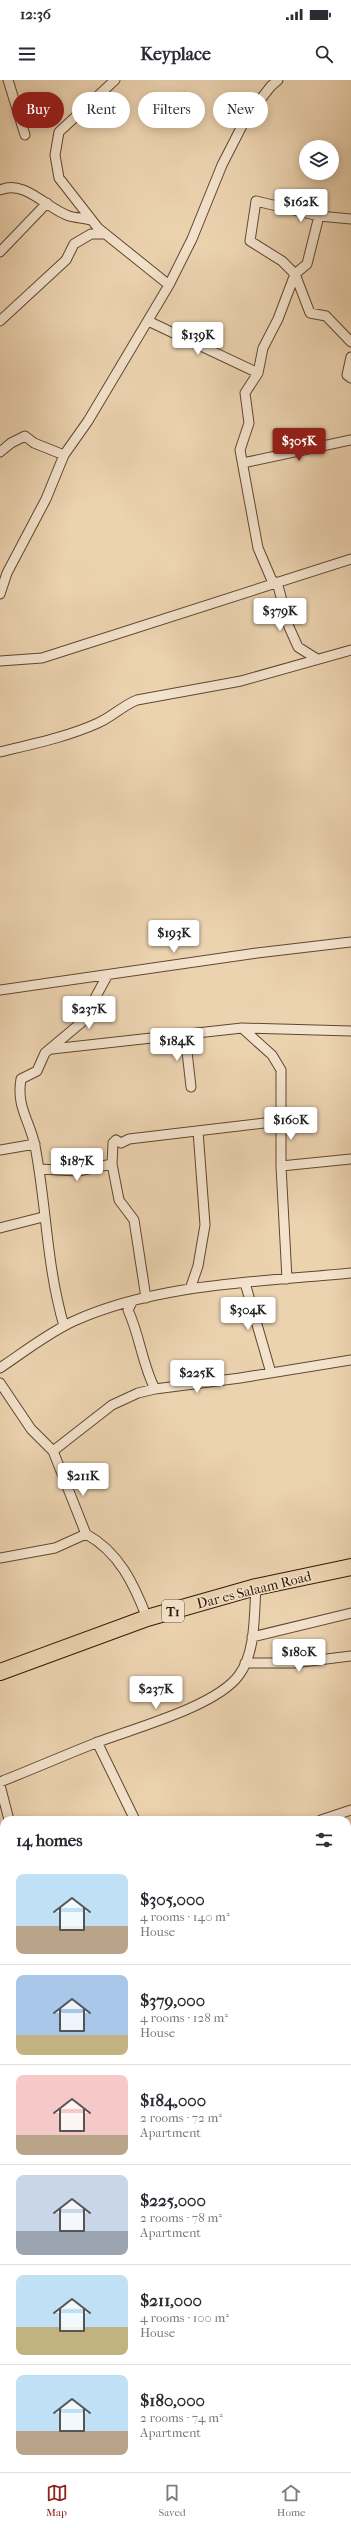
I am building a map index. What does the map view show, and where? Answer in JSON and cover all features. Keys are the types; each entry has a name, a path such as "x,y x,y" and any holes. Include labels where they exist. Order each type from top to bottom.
{"highway":[{"name":"Dar es Salaam Road","path":"0,1672 147,1618 256,1587 351,1567"}],"street":[{"path":"8,80 25,135"},
{"path":"115,80 59,132 55,155 59,178 91,220 105,234 170,285"},
{"path":"0,594 7,573 46,499 64,455 88,421 170,285 192,239 222,165 246,118 278,80"},
{"path":"0,190 6,187 16,188 47,203 68,216 91,220"},
{"path":"351,219 319,216 256,201 250,241 282,261 295,274 310,313 326,316 351,342"},
{"path":"0,252 47,203"},
{"path":"317,659 298,647 289,627 275,582 258,548 240,450 249,423 245,392 258,373 263,348 278,318 295,274 307,264 319,216"},
{"path":"0,321 66,260 74,244 91,234 105,234"},
{"path":"148,321 258,373"},
{"path":"351,357 347,374 351,378"},
{"path":"0,452 11,443 25,436 34,443 64,455"},
{"path":"243,463 351,440"},
{"path":"0,661 42,658 275,582 351,559"},
{"path":"0,752 54,739 98,723 121,707 137,700 242,681 351,650"},
{"path":"0,990 107,976 257,953 351,942"},
{"path":"64,1326 55,1294 35,1144 18,1094 21,1079 37,1071 42,1058 50,1049 82,1022 107,976"},
{"path":"50,1049 242,1028 351,1031"},
{"path":"242,1028 267,1050 279,1065 283,1079 280,1121 287,1279"},
{"path":"185,1034 191,1087"},
{"path":"146,1298 134,1220 119,1200 112,1164 112,1144 116,1140 121,1143 126,1140 280,1121"},
{"path":"190,1289 198,1266 205,1225 198,1131"},
{"path":"0,1150 35,1144"},
{"path":"281,1166 351,1159"},
{"path":"39,1169 78,1171 112,1164"},
{"path":"0,1228 44,1218"},
{"path":"0,1368 64,1326 86,1316 146,1298 190,1289 351,1273"},
{"path":"245,1283 271,1373"},
{"path":"132,1302 128,1310 138,1336 146,1371 156,1389"},
{"path":"53,1451 112,1405 126,1398 156,1389 351,1360"},
{"path":"0,1383 31,1429 53,1451 86,1534 97,1540 127,1572 147,1618"},
{"path":"0,1558 55,1548 86,1534"},
{"path":"8,1816 0,1784 97,1742 171,1715 214,1695 239,1676 245,1663 252,1636 256,1587"},
{"path":"252,1636 351,1613"},
{"path":"245,1663 294,1663 351,1656"},
{"path":"97,1742 133,1816"},
{"path":"333,1816 351,1810"}]}
